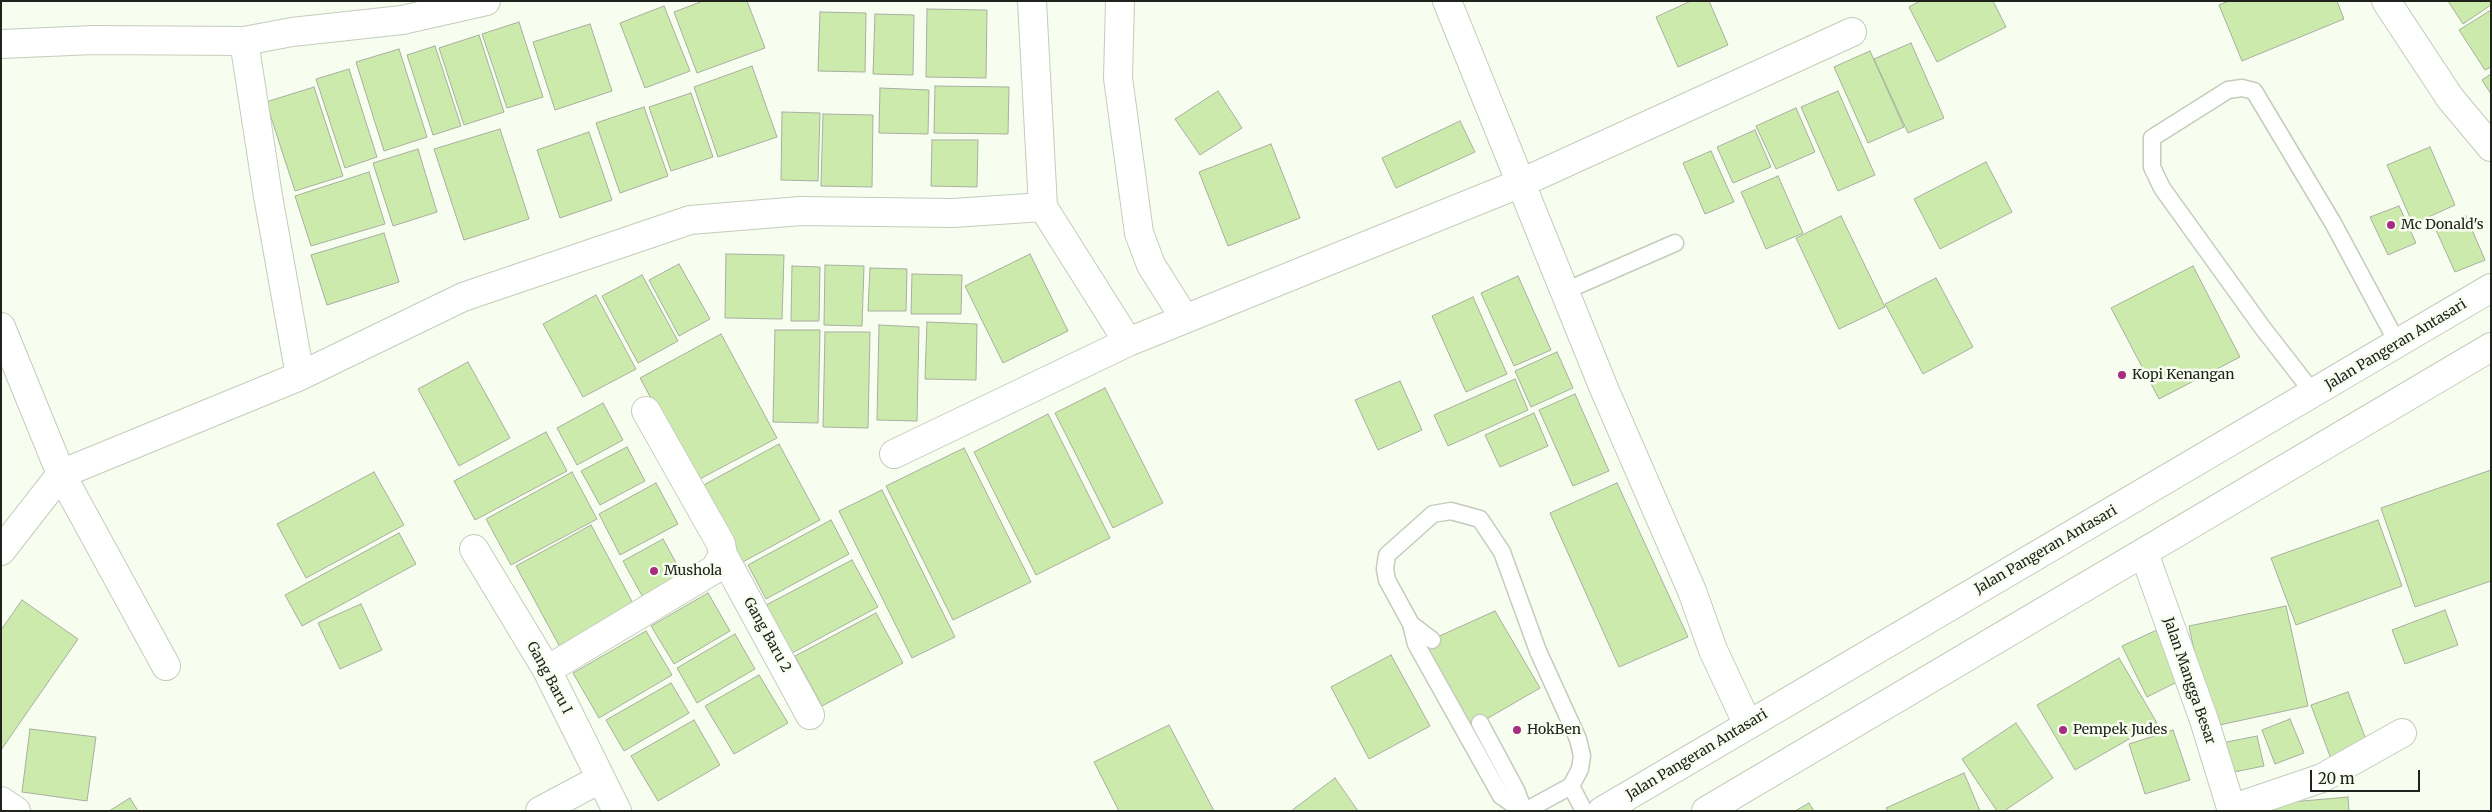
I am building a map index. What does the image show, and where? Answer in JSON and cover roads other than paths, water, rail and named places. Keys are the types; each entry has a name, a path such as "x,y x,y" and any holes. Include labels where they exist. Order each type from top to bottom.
{"street":[{"path":"1,44 94,40 244,41 402,10 486,1"},
{"path":"1032,1 1043,207 1128,342"},
{"path":"1120,1 1118,78 1139,234 1151,265 1186,319"},
{"path":"1448,1 1565,291 1692,591 1713,650 1756,720"},
{"path":"2386,1 2450,98 2491,147"},
{"path":"894,454 1128,342 1521,184 1852,32"},
{"path":"244,41 268,196 300,376"},
{"path":"1,551 61,474 300,376 463,297 690,220 801,211 953,213 1043,207"},
{"name":"Jalan Pangeran Antasari","path":"1602,811 2314,394 2491,288"},
{"path":"1,327 61,474 166,666"},
{"path":"1706,811 2491,348"},
{"name":"Gang Baru 2","path":"646,411 721,544 723,555 810,715"},
{"name":"Gang Baru I","path":"474,548 547,670 617,811"},
{"name":"Jalan Mangga Besar","path":"2144,553 2204,720 2231,810"},
{"path":"547,670 715,569 723,555"},
{"path":"2231,810 2322,778 2402,733"},
{"path":"540,811 600,779"},
{"path":"1,801 16,811"}],"lane":[{"path":"2314,394 2262,327 2162,188 2152,167 2152,138 2228,90 2242,88 2254,91 2333,223 2398,344"},
{"path":"1565,291 1675,243"},
{"path":"1451,511 1480,519 1502,552 1538,651 1578,739 1582,756 1580,769 1571,786 1524,811 1501,796 1416,644 1412,624 1387,580 1385,569 1387,555 1433,514 1451,511"},
{"path":"1412,624 1432,640"},
{"path":"1480,723 1516,790 1524,811"},
{"path":"1571,786 1584,811"}],"place":[{"name":"Mc Donald's","path":"2391,225"},
{"name":"Kopi Kenangan","path":"2122,375"},
{"name":"Mushola","path":"654,571"},
{"name":"HokBen","path":"1517,730"},
{"name":"Pempek Judes","path":"2063,730"}]}
